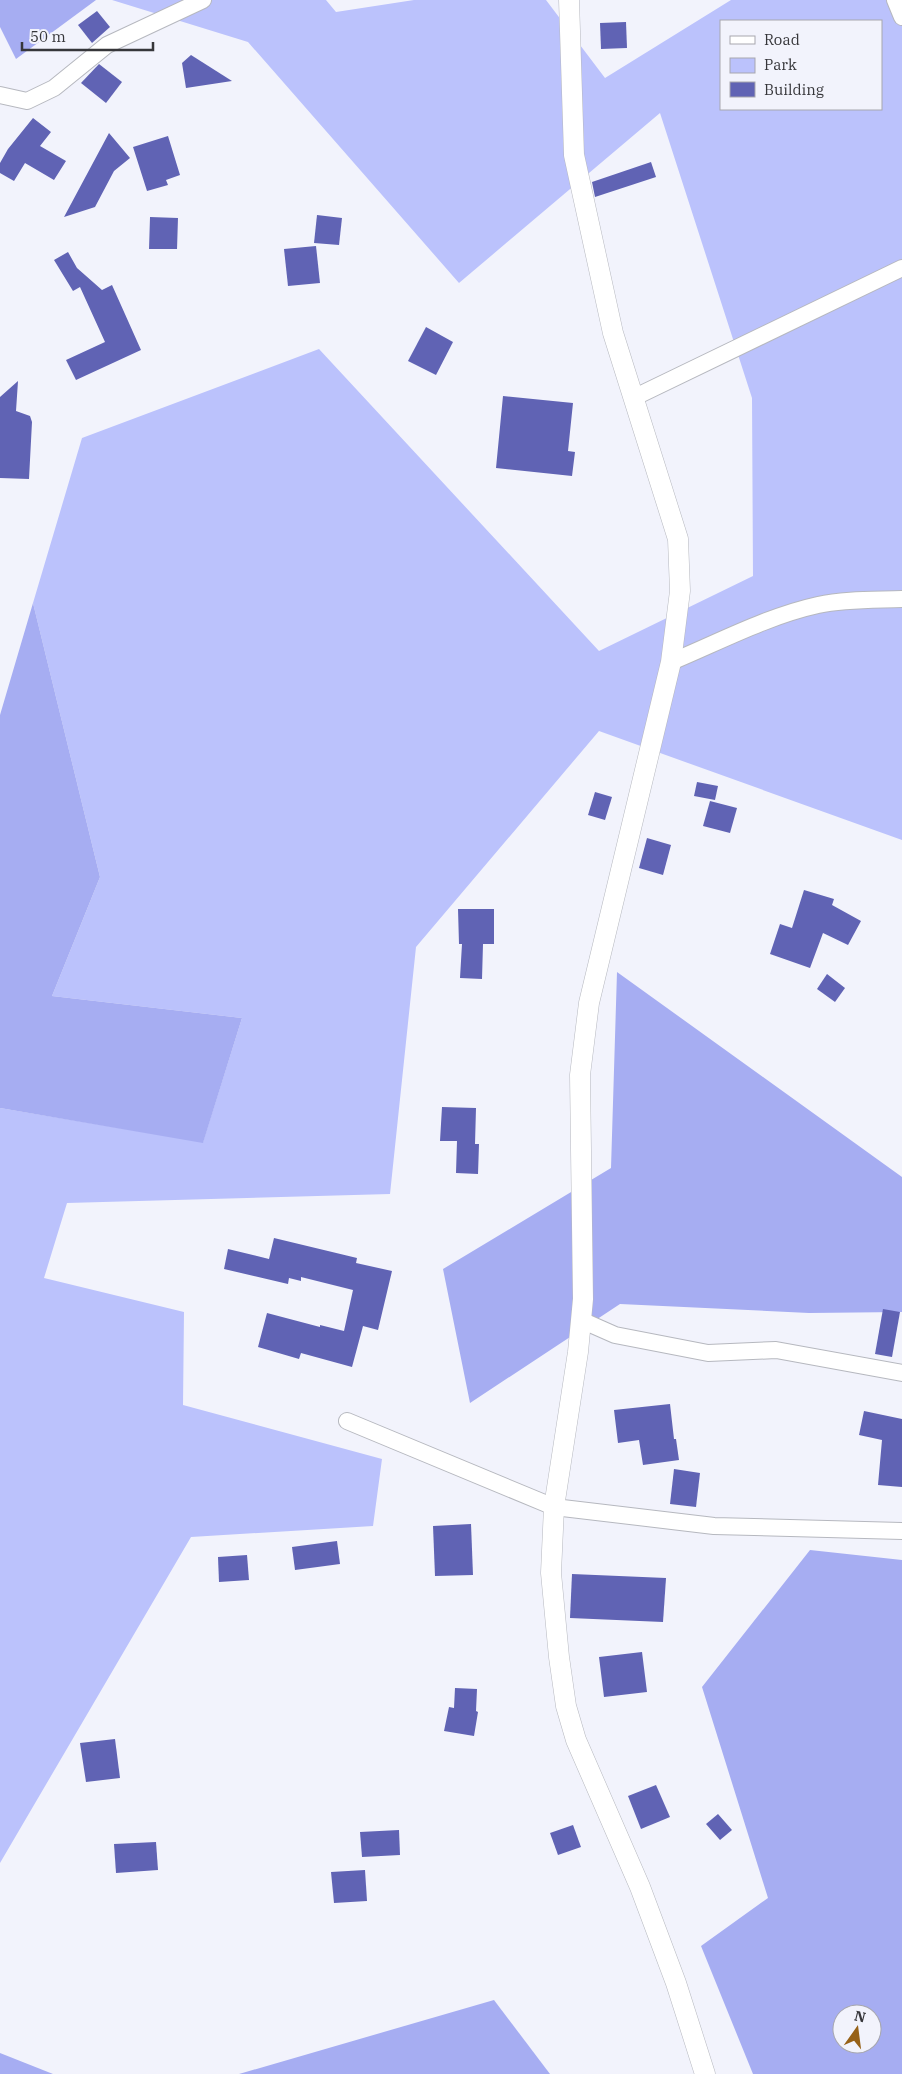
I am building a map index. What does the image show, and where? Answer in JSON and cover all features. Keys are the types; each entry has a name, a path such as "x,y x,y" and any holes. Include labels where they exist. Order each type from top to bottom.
{"street":[{"path":"0,95 27,102 54,88 107,45 204,0"},
{"path":"569,0 574,155 612,333 678,539 680,591 671,662 589,1003 580,1075 583,1298 554,1507 551,1573 566,1706 576,1740 640,1887 676,1983 705,2074"},
{"path":"895,0 902,17"},
{"path":"633,398 902,268"},
{"path":"671,662 771,620 818,605 863,600 902,599"},
{"path":"581,1320 615,1335 708,1353 776,1350 902,1373"},
{"path":"347,1421 554,1507 714,1526 902,1531"}],"green space":[{"path":"112,0 326,0 336,12 414,0 546,0 605,78 731,0 902,0 902,840 599,731 416,947 390,1194 67,1203 44,1278 184,1312 183,1405 382,1459 373,1526 191,1537 0,1863 0,1108 203,1142 242,1018 52,996 100,877 33,603 82,438 319,349 599,651 753,576 752,398 660,113 459,283 248,42"}],"shaded area":[{"path":"0,0 96,0 16,59 0,27"},
{"path":"33,603 100,877 52,996 242,1018 203,1143 0,1108 0,715"},
{"path":"617,972 902,1177 902,1312 809,1313 620,1304 470,1403 443,1269 611,1168"},
{"path":"810,1550 902,1560 902,2074 753,2074 701,1946 768,1898 702,1687"},
{"path":"494,2000 550,2074 239,2074"},
{"path":"0,2053 53,2074 0,2074"}],"building":[{"path":"97,11 110,27 92,43 78,25"},
{"path":"626,22 627,48 601,49 600,23"},
{"path":"191,55 232,81 186,88 182,63"},
{"path":"99,64 122,82 106,103 81,83"},
{"path":"33,118 51,132 40,146 66,161 54,180 25,163 14,181 0,173 0,163 8,149"},
{"path":"109,133 130,158 114,171 95,207 64,217"},
{"path":"168,136 180,175 166,180 168,185 147,191 133,147"},
{"path":"651,162 656,177 595,197 592,182"},
{"path":"317,215 342,218 339,245 314,243"},
{"path":"150,217 178,218 177,249 149,249"},
{"path":"316,246 320,283 288,286 284,249"},
{"path":"68,252 77,268 102,290 112,285 141,350 76,380 66,360 105,342 80,287 73,291 54,260"},
{"path":"426,327 453,342 436,375 408,361"},
{"path":"18,381 16,411 30,416 32,422 29,479 0,478 0,397"},
{"path":"503,396 573,403 568,451 575,452 572,476 496,468"},
{"path":"697,782 718,786 715,800 694,796"},
{"path":"595,792 612,797 605,820 588,815"},
{"path":"710,801 737,808 730,833 703,826"},
{"path":"647,838 671,845 663,875 639,868"},
{"path":"804,890 834,899 832,905 861,921 848,945 823,933 810,968 770,954 780,924 792,928"},
{"path":"458,909 494,909 494,944 483,944 482,979 460,978 462,944 459,944"},
{"path":"827,974 845,988 835,1002 817,989"},
{"path":"442,1107 476,1108 475,1144 479,1144 478,1174 456,1173 457,1141 440,1141"},
{"path":"274,1238 357,1258 356,1263 392,1271 378,1330 363,1326 352,1367 301,1353 299,1359 258,1347 267,1313 320,1327 320,1325 344,1331 353,1290 301,1277 301,1281 289,1278 288,1284 224,1269 228,1249 269,1259"},
{"path":"883,1309 900,1312 892,1357 875,1354"},
{"path":"670,1404 674,1439 676,1439 679,1460 643,1465 639,1440 618,1443 614,1410"},
{"path":"864,1411 902,1419 902,1487 878,1485 882,1440 859,1435"},
{"path":"674,1469 700,1473 696,1507 670,1504"},
{"path":"471,1524 473,1575 435,1576 433,1526"},
{"path":"337,1541 340,1564 295,1570 292,1547"},
{"path":"247,1555 249,1580 219,1582 218,1557"},
{"path":"572,1574 666,1578 663,1622 570,1618"},
{"path":"642,1652 647,1692 604,1697 599,1657"},
{"path":"455,1688 477,1689 476,1711 478,1712 474,1736 444,1731 449,1707 454,1708"},
{"path":"115,1739 120,1778 86,1782 80,1743"},
{"path":"656,1785 670,1817 641,1829 628,1796"},
{"path":"718,1814 732,1830 720,1840 706,1824"},
{"path":"573,1825 581,1847 558,1855 550,1833"},
{"path":"399,1830 400,1855 362,1857 360,1832"},
{"path":"156,1842 158,1870 116,1873 114,1844"},
{"path":"365,1870 367,1901 334,1903 331,1872"}]}
